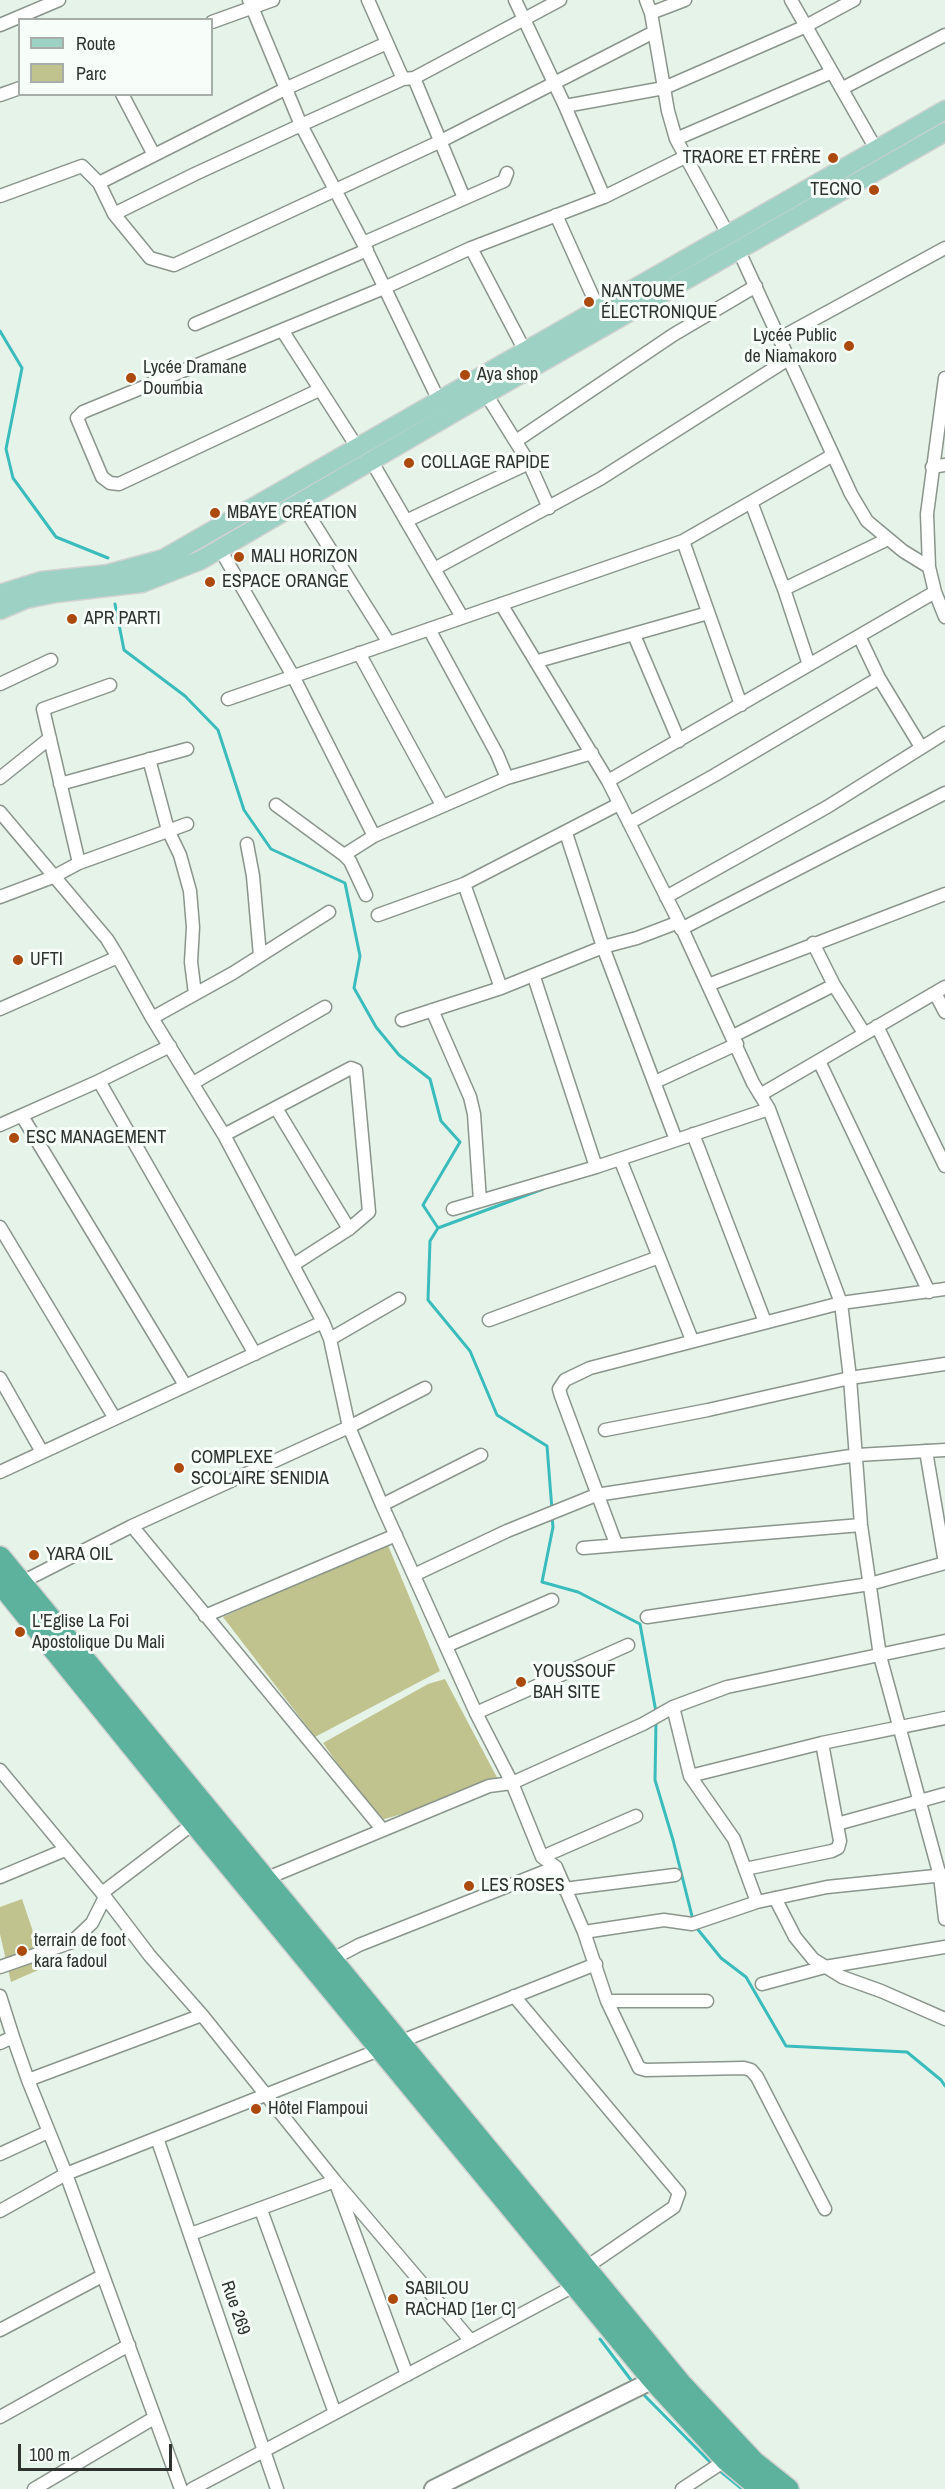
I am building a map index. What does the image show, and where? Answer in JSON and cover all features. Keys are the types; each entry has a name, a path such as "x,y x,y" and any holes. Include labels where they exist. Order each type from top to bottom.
{"highway":[{"path":"0,1557 6,1587 194,1823 390,2045 581,2277 754,2462 788,2489"},
{"path":"6,1587 265,1879 331,1960 390,2045"},
{"path":"581,2277 653,2380 726,2460 761,2489"}],"main road":[{"path":"0,610 26,599 56,593 142,584 201,560 486,394 733,242 876,149 945,110"},
{"path":"0,594 41,581 108,574 163,559 230,523 598,308 733,242 945,132"}],"street":[{"path":"18,18 59,0"},
{"path":"213,22 251,4 273,0"},
{"path":"368,0 387,43 409,79 464,198"},
{"path":"515,0 565,106 604,197"},
{"path":"114,214 301,125 409,79 560,0"},
{"path":"646,0 651,13 668,111 676,139 756,286 832,454 867,521 888,539 929,567"},
{"path":"651,13 685,0"},
{"path":"791,0 804,27 843,88 876,149"},
{"path":"565,106 664,88 804,27 854,0"},
{"path":"251,4 301,125 365,246 447,417"},
{"path":"0,26 18,18"},
{"path":"0,196 82,166 99,183 114,214 150,258 174,266 439,142 654,32"},
{"path":"843,88 945,35"},
{"path":"99,183 287,88 387,43"},
{"path":"676,139 832,72"},
{"path":"0,95 18,89"},
{"path":"123,96 154,155"},
{"path":"320,390 120,484 110,483 102,477 77,418 83,412 384,288 471,248 604,197 685,156"},
{"path":"195,324 504,181 507,173"},
{"path":"556,215 598,308"},
{"path":"471,248 525,351"},
{"path":"780,338 945,248"},
{"path":"516,441 673,335 756,286"},
{"path":"282,330 357,447"},
{"path":"434,569 600,479 790,358"},
{"path":"945,384 939,466 927,514 929,567 935,592 945,617"},
{"path":"486,394 529,463 549,508"},
{"path":"228,699 683,541 832,454"},
{"path":"372,462 462,617"},
{"path":"406,521 529,463"},
{"path":"300,501 389,643"},
{"path":"751,502 784,589 809,665"},
{"path":"784,589 888,539"},
{"path":"683,541 741,705"},
{"path":"220,549 292,676 374,836"},
{"path":"608,781 935,592"},
{"path":"501,604 608,781 666,897 760,1095 769,1109 841,1303 857,1455 861,1525 880,1656 898,1728 942,1876 945,1919"},
{"path":"538,662 708,614"},
{"path":"538,662 708,614"},
{"path":"429,629 497,754 507,778"},
{"path":"634,635 679,741"},
{"path":"859,636 879,678 921,747"},
{"path":"359,653 442,805"},
{"path":"0,684 51,660"},
{"path":"628,823 715,776 879,678"},
{"path":"79,863 43,709 110,685"},
{"path":"666,897 827,807 945,733"},
{"path":"0,778 50,738"},
{"path":"60,784 187,749"},
{"path":"344,855 374,836 507,778 592,753"},
{"path":"149,759 168,830 180,855 190,891 193,927 191,962 195,994"},
{"path":"402,1020 534,977 603,947 680,926 945,794"},
{"path":"378,915 464,884 620,804"},
{"path":"276,805 344,855 350,861 366,895"},
{"path":"0,812 107,939 152,1018 224,1135 323,1322 330,1339 349,1427 382,1505 476,1713 512,1783 542,1857 556,1867 584,1932 607,2001 639,2068 744,2068 751,2070 757,2077 825,2209"},
{"path":"0,897 53,877 79,863 187,824"},
{"path":"566,832 603,947 676,1140"},
{"path":"246,844 253,876 260,956"},
{"path":"464,884 501,988"},
{"path":"708,985 945,894"},
{"path":"152,1018 260,956 329,912"},
{"path":"813,943 834,985 864,1033"},
{"path":"0,1009 118,957"},
{"path":"534,977 596,1167"},
{"path":"655,1082 834,985"},
{"path":"760,1095 940,990 945,1012"},
{"path":"193,1083 326,1007"},
{"path":"432,1010 470,1097 474,1114 480,1201"},
{"path":"877,1026 945,1166"},
{"path":"0,1125 99,1081 170,1046"},
{"path":"819,1061 929,1292"},
{"path":"224,1135 351,1068 356,1070 369,1212 349,1229 293,1265"},
{"path":"99,1081 255,1354"},
{"path":"276,1108 349,1229"},
{"path":"453,1209 620,1160 769,1109"},
{"path":"22,1116 185,1385"},
{"path":"693,1134 765,1322"},
{"path":"620,1160 692,1341"},
{"path":"0,1227 114,1418"},
{"path":"489,1320 659,1257"},
{"path":"616,1544 561,1396 560,1384 590,1368 841,1303 945,1289"},
{"path":"330,1339 399,1299"},
{"path":"0,1472 323,1322"},
{"path":"605,1430 708,1410 850,1378 945,1364"},
{"path":"0,1378 42,1452"},
{"path":"6,1587 132,1526 349,1427 425,1388"},
{"path":"414,1575 507,1531 596,1495 857,1455 945,1450"},
{"path":"647,1617 870,1584 945,1563 926,1451"},
{"path":"382,1505 481,1455"},
{"path":"583,1548 861,1525"},
{"path":"132,1526 382,1829"},
{"path":"205,1616 396,1535"},
{"path":"446,1646 552,1600"},
{"path":"265,1879 489,1786 512,1783 644,1724 674,1707 727,1687 945,1641"},
{"path":"476,1713 628,1646"},
{"path":"674,1707 690,1776 734,1839 757,1902"},
{"path":"690,1776 822,1743 945,1718"},
{"path":"745,1869 838,1848 840,1841 822,1743"},
{"path":"0,1770 5,1784 104,1895 150,1956 202,2015 335,2181 471,2341"},
{"path":"837,1824 945,1794"},
{"path":"542,1857 636,1816"},
{"path":"0,1967 72,1942 92,1923 104,1895 194,1823"},
{"path":"0,1877 65,1850"},
{"path":"331,1960 359,1945 556,1867"},
{"path":"564,1889 675,1875"},
{"path":"584,1932 664,1920 696,1922 757,1902 827,1887 942,1876"},
{"path":"775,1898 795,1937 813,1959 842,1977 945,2019"},
{"path":"762,1984 825,1967 945,1947"},
{"path":"0,2211 66,2174 596,1964"},
{"path":"192,2489 471,2341 581,2277 674,2207 679,2193 514,1995"},
{"path":"0,1996 28,2080 66,2174 181,2489"},
{"path":"607,2001 707,2001"},
{"path":"28,2080 202,2015"},
{"path":"0,2043 13,2037"},
{"path":"0,2154 48,2132"},
{"name":"Rue 269","path":"157,2138 278,2489"},
{"path":"190,2234 261,2210 335,2181"},
{"path":"335,2181 407,2375"},
{"path":"261,2210 335,2413"},
{"path":"0,2331 102,2276"},
{"path":"0,2417 129,2345"},
{"path":"433,2489 653,2380"},
{"path":"34,2489 154,2418"},
{"path":"683,2489 726,2460"}],"green space":[{"path":"387,1543 440,1671 315,1737 223,1617"},
{"path":"445,1679 501,1785 378,1821 323,1743 428,1684"},
{"name":"terrain de foot kara fadoul","path":"22,1899 45,1967 11,1982 0,1934 0,1907"}],"waterway":[{"path":"0,331 22,368 6,449 13,478 56,537 108,558"},
{"path":"115,604 124,650 185,696 218,730 244,810 271,849 345,883 360,956 354,988 376,1027 399,1055 430,1079 441,1121 460,1142 423,1205 438,1228 430,1241 428,1300 470,1351 497,1415 547,1446 552,1510"},
{"path":"438,1228 543,1189"},
{"path":"552,1517 553,1527 542,1582 578,1592 640,1624 656,1712"},
{"path":"656,1722 655,1780 693,1920"},
{"path":"695,1926 721,1958 746,1977 786,2046 907,2052 941,2080 945,2086"},
{"path":"600,2339 631,2380"},
{"path":"645,2396 712,2464"},
{"path":"720,2471 742,2489"}],"place":[{"name":"TRAORE ET FRÈRE","path":"833,158"},
{"name":"TECNO","path":"874,190"},
{"name":"NANTOUME ÉLECTRONIQUE","path":"589,302"},
{"name":"Lycée Public de Niamakoro","path":"849,346"},
{"name":"Aya shop","path":"465,375"},
{"name":"Lycée Dramane Doumbia","path":"131,378"},
{"name":"COLLAGE RAPIDE","path":"409,463"},
{"name":"MBAYE CRÉATION","path":"215,513"},
{"name":"MALI HORIZON","path":"239,557"},
{"name":"ESPACE ORANGE","path":"210,582"},
{"name":"APR PARTI","path":"72,619"},
{"name":"UFTI","path":"18,960"},
{"name":"ESC MANAGEMENT","path":"14,1138"},
{"name":"COMPLEXE SCOLAIRE SENIDIA","path":"179,1468"},
{"name":"YARA OIL","path":"34,1555"},
{"name":"L'Eglise La Foi Apostolique Du Mali","path":"20,1632"},
{"name":"YOUSSOUF BAH SITE","path":"521,1682"},
{"name":"LES ROSES","path":"469,1886"},
{"name":"terrain de foot kara fadoul","path":"22,1951"},
{"name":"Hôtel Flampoui","path":"256,2109"},
{"name":"SABILOU RACHAD [1er C]","path":"393,2299"}]}
